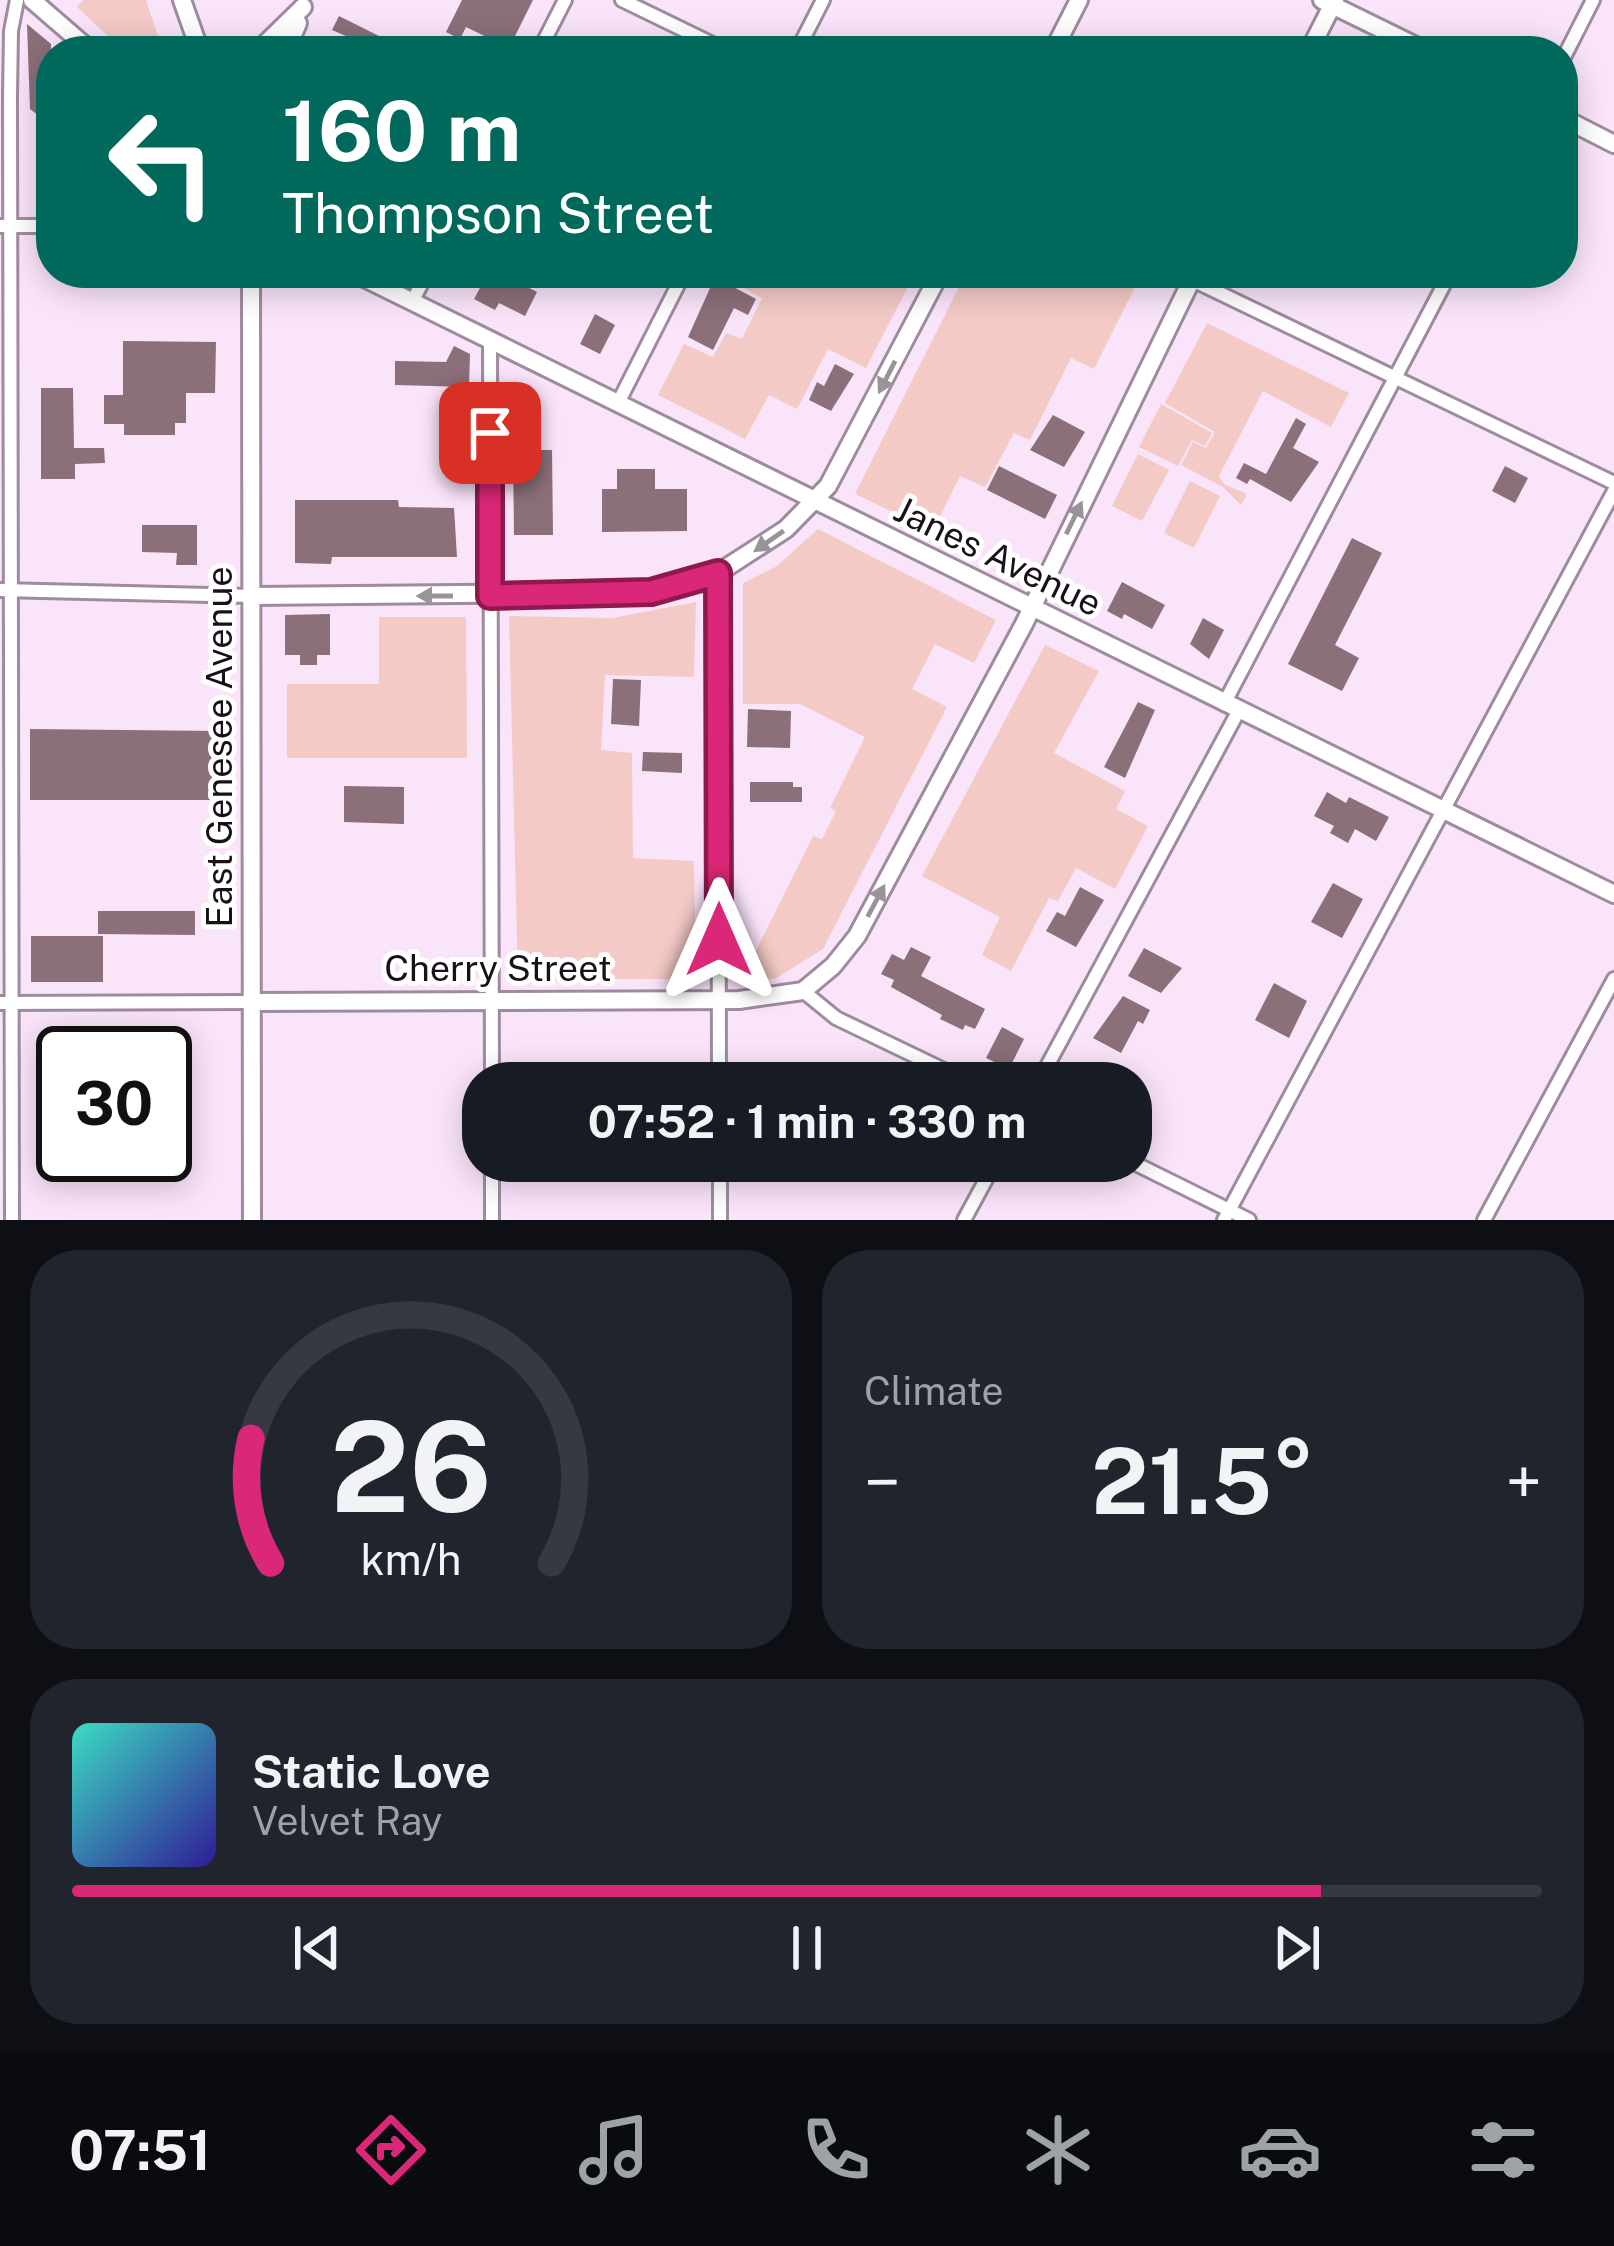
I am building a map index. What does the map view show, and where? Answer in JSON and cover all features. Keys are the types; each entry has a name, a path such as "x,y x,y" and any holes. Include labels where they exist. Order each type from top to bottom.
{"street":[{"path":"11,1220 6,1003 6,226 11,32 17,0"},
{"path":"32,0 74,36"},
{"path":"182,0 195,36"},
{"path":"547,36 565,0"},
{"path":"622,0 696,36"},
{"path":"805,36 823,0"},
{"path":"1061,36 1079,0"},
{"path":"1575,36 1593,0"},
{"path":"1315,36 1330,2 1397,36"},
{"path":"273,36 305,4"},
{"path":"292,36 305,4"},
{"path":"1578,126 1614,144"},
{"name":"East Genesee Avenue","path":"250,288 252,1220"},
{"name":"Janes Avenue","path":"384,288 1614,894"},
{"path":"412,302 419,288"},
{"path":"618,403 676,288"},
{"path":"5,590 490,596 651,592 718,573 786,530 814,502 840,467 932,288"},
{"path":"927,1062 836,1018 803,991 833,966 857,936 1028,608 1182,288"},
{"path":"1214,288 1614,487 1446,811 1226,1215"},
{"path":"1049,1062 1442,288"},
{"path":"490,341 492,1062"},
{"path":"718,573 719,1062"},
{"path":"1484,1220 1614,979"},
{"name":"Cherry Street","path":"6,1003 719,1001 803,991"},
{"path":"1152,1173 1226,1215 1249,1220"},
{"path":"492,1182 492,1220"},
{"path":"720,1182 720,1220"},
{"path":"964,1220 985,1182"}],"shaded area":[{"path":"83,0 146,0 158,36 108,36 77,7"},
{"path":"744,288 907,288 866,368 828,349 797,409 769,395 745,439 658,395 684,344 713,357 726,333 742,339 762,298"},
{"path":"958,288 1134,288 1094,369 1071,358 1030,440 1014,433 985,487 960,476 933,531 855,494"},
{"path":"1207,323 1349,393 1331,427 1263,391 1219,476 1224,484 1247,494 1241,505 1223,487 1181,465 1193,442 1206,448 1215,432 1165,403"},
{"path":"1161,404 1212,433 1205,446 1192,440 1178,466 1139,447"},
{"path":"1138,454 1169,470 1142,521 1112,506"},
{"path":"1190,481 1220,496 1194,548 1164,533"},
{"path":"818,529 996,620 974,663 935,644 912,689 947,707 823,949 775,979 743,977 813,836 822,839 836,811 830,808 865,737 800,704 743,704 743,583 777,566"},
{"path":"696,602 694,677 605,675 601,750 632,753 633,858 694,861 696,979 518,979 509,616 612,618"},
{"path":"379,617 466,617 467,758 287,758 287,684 379,684"},
{"path":"1045,645 1099,671 1054,753 1125,791 1116,809 1148,826 1115,889 1076,868 1058,901 1049,898 1011,971 982,955 1000,917 922,876"}],"building":[{"path":"462,0 533,0 515,36 484,36 466,27 462,36 446,32"},
{"path":"339,16 379,36 346,36 332,30"},
{"path":"27,24 41,36 36,36 36,114 30,109"},
{"path":"480,288 537,292 525,316 499,303 495,310 474,299"},
{"path":"710,288 736,288 756,299 748,315 734,308 713,350 688,337"},
{"path":"595,314 615,325 600,354 580,344"},
{"path":"123,341 216,342 215,393 186,393 186,423 175,423 175,435 124,435 124,424 104,424 104,395 123,395"},
{"path":"454,346 470,354 469,387 395,385 395,361 446,362"},
{"path":"835,364 854,374 831,411 809,400 817,382 824,386"},
{"path":"41,388 73,388 74,448 104,448 105,463 75,464 75,479 41,479"},
{"path":"1053,415 1085,432 1064,467 1030,450"},
{"path":"1296,418 1306,424 1293,448 1319,462 1291,502 1250,479 1247,484 1236,478 1244,463 1266,474"},
{"path":"513,450 552,450 553,535 514,535"},
{"path":"999,466 1057,495 1045,519 987,490"},
{"path":"1505,466 1528,478 1515,503 1492,491"},
{"path":"617,469 655,469 655,489 687,489 687,531 602,532 602,489 617,489"},
{"path":"295,500 398,500 399,507 454,508 457,557 332,557 331,564 295,563"},
{"path":"142,525 197,525 197,565 176,565 177,553 142,552"},
{"path":"1352,538 1382,553 1335,645 1359,658 1342,691 1288,664"},
{"path":"1122,582 1165,605 1152,629 1107,611"},
{"path":"330,614 330,655 317,655 317,665 300,665 300,655 285,655 285,615"},
{"path":"1203,618 1224,630 1209,659 1190,644"},
{"path":"613,679 641,680 639,726 611,724"},
{"path":"1138,702 1155,710 1125,778 1104,767"},
{"path":"748,709 791,711 790,748 747,747"},
{"path":"30,729 217,731 216,800 30,800"},
{"path":"643,752 682,753 682,773 642,771"},
{"path":"750,782 793,782 793,787 802,787 802,802 750,802"},
{"path":"344,786 404,787 404,824 344,822"},
{"path":"1327,792 1389,817 1376,841 1355,829 1348,843 1330,833 1334,826 1314,816"},
{"path":"1333,883 1363,899 1342,938 1311,922"},
{"path":"1080,887 1104,900 1076,947 1046,931 1057,912 1065,916"},
{"path":"98,911 195,911 195,935 98,934"},
{"path":"31,936 103,936 103,982 31,982"},
{"path":"911,947 931,957 921,976 985,1009 975,1029 965,1025 963,1030 940,1019 942,1015 891,987 894,980 881,974 892,954 904,960"},
{"path":"1144,948 1182,968 1161,993 1128,976"},
{"path":"1274,983 1307,1001 1289,1038 1255,1020"},
{"path":"1123,996 1150,1010 1143,1024 1138,1021 1121,1053 1093,1038"},
{"path":"1002,1027 1024,1039 1012,1062 986,1058"}],"route":[{"path":"490,433 490,596 651,592 718,573 719,940"}]}
